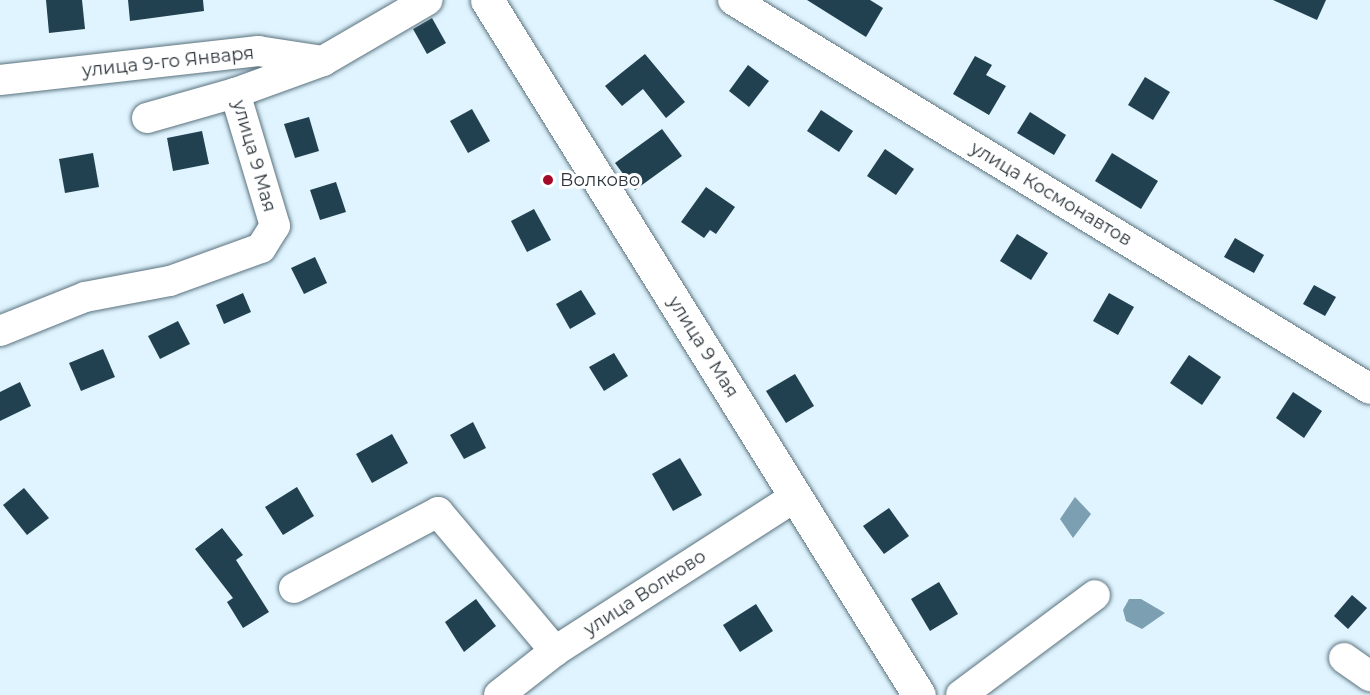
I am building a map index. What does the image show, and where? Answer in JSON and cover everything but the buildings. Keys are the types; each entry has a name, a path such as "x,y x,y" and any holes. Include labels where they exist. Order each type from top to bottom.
{"main road":[{"name":"улица 9 Мая","path":"487,0 919,695"}],"street":[{"path":"323,62 428,0"},
{"name":"улица Космонавтов","path":"733,0 1370,389"},
{"name":"улица 9-го Января","path":"0,80 258,51 323,62"},
{"name":"улица 9 Мая","path":"0,331 85,297 170,281 261,248 275,226 235,93 323,62"},
{"path":"147,118 235,93"},
{"name":"улица Волково","path":"499,695 555,651 796,496"},
{"path":"294,588 438,512 555,651"},
{"path":"961,695 1095,595"},
{"path":"1344,658 1370,676"}],"water":[{"path":"1075,497 1091,514 1073,538 1060,519"},
{"path":"1129,599 1141,599 1165,613 1142,629 1126,621 1123,610"}],"place":[{"name":"Волково","path":"548,180"}]}
